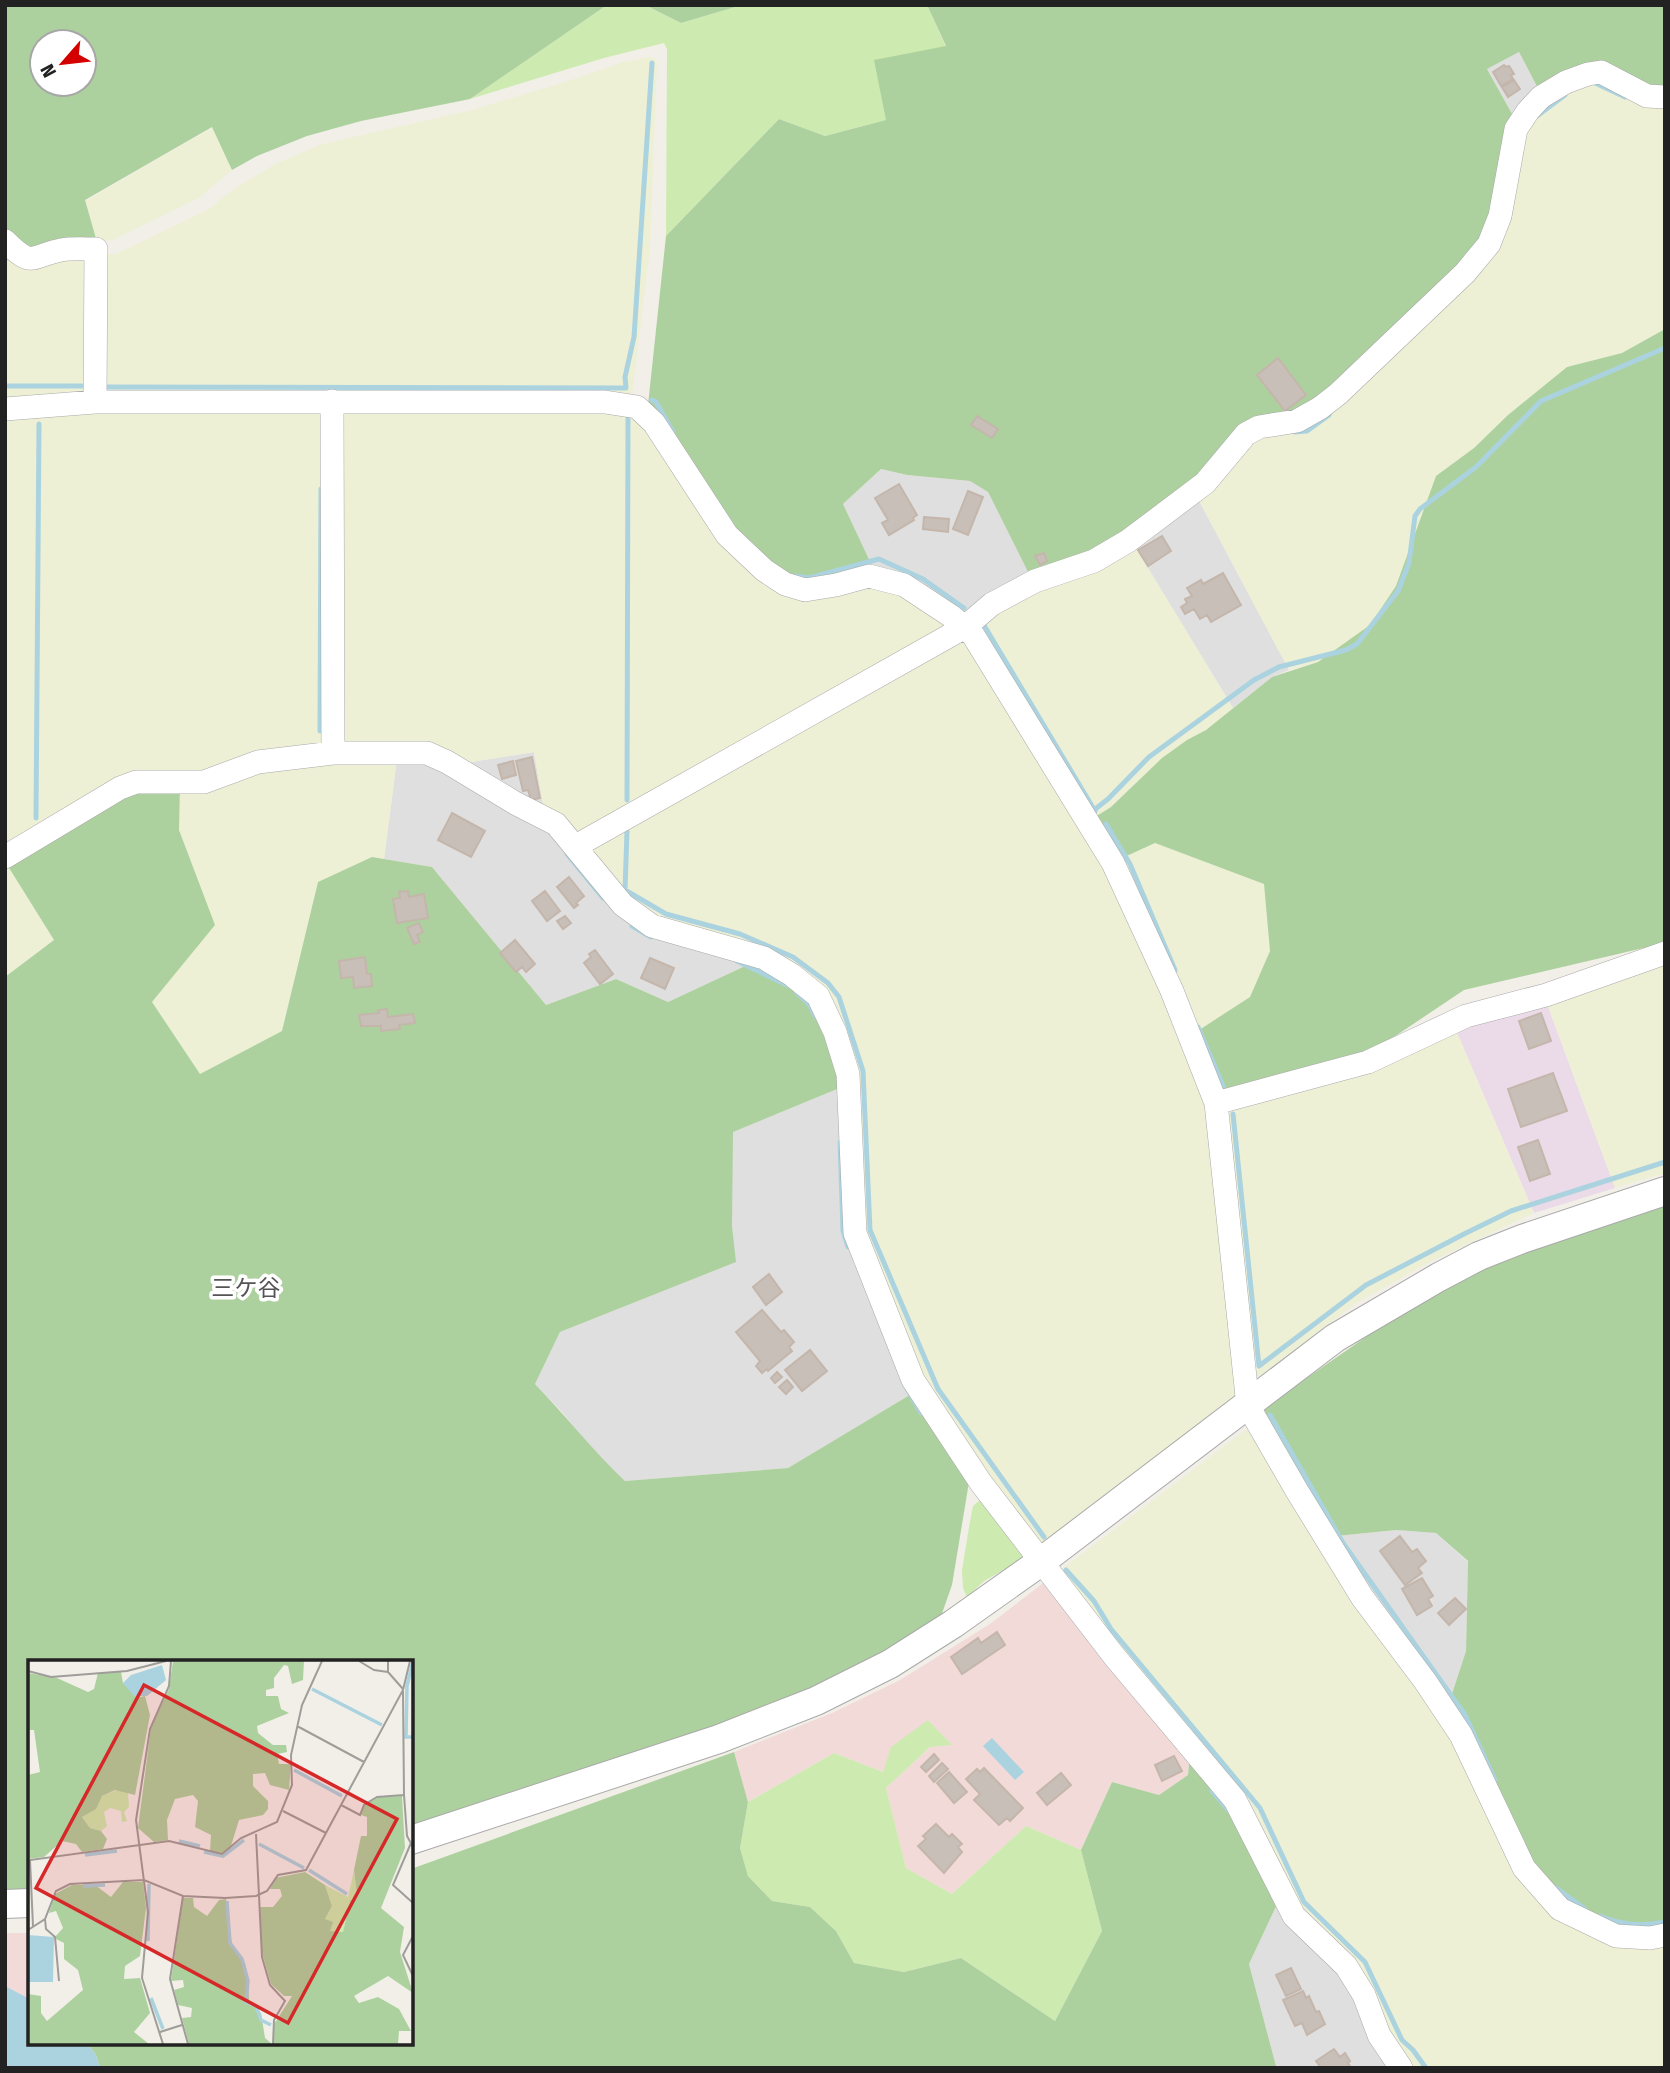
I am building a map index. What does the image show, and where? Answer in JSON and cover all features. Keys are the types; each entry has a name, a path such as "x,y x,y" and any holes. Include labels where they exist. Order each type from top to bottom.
{"street":[{"path":"576,846 965,627 992,604 1035,581 1094,561 1128,541 1205,483 1245,434 1259,428 1297,421 1320,408 1465,274 1489,244 1500,216 1516,129 1541,97 1566,82 1601,72 1647,96 1665,97"},
{"path":"5,241 20,256 36,259 61,250 96,249 95,402"},
{"path":"332,401 332,752"},
{"path":"5,409 95,402 332,401 605,402 637,407 654,423 727,536 764,570 785,584 805,590 870,576 904,585 965,627 973,635 1113,863 1172,991 1216,1103 1248,1406 1362,1597 1425,1681 1461,1735 1524,1868 1560,1909 1585,1922 1616,1936 1650,1938 1665,1935"},
{"path":"5,857 120,788 136,782 204,782 258,762 332,752 426,753 447,762 556,824 623,905 652,926 764,958 792,975 817,996 835,1032 848,1074 855,1233 913,1380 981,1483 1114,1657 1235,1800 1294,1916 1346,1966 1364,1995 1379,2035 1401,2068"},
{"path":"1216,1103 1368,1062 1466,1016 1546,995 1665,953"},
{"path":"413,1839 719,1739 816,1701 890,1664 953,1624 1042,1561 1335,1338 1479,1256 1665,1191"},
{"path":"5,1904 28,1903"}],"shaded area":[{"path":"1519,52 1541,94 1516,121 1487,69"},
{"path":"881,469 907,475 970,481 988,492 1030,576 970,617 874,570 843,504"},
{"path":"1196,495 1289,670 1272,677 1233,708 1134,545"},
{"path":"534,752 544,810 465,763"},
{"path":"397,759 429,760 758,960 668,1002 616,979 546,1005 432,867 384,859"},
{"path":"1546,1001 1615,1188 1534,1213 1455,1028"},
{"path":"842,1087 913,1393 788,1468 625,1481 596,1454 535,1384 560,1332 735,1262 732,1226 732,1132"},
{"path":"1396,1530 1436,1533 1468,1562 1466,1651 1449,1703 1370,1597 1336,1536"},
{"path":"1047,1580 1190,1752 1188,1775 1159,1795 1112,1782 1081,1850 1026,1826 952,1894 906,1868 886,1788 930,1747 929,1720 883,1772 834,1753 748,1802 734,1752 832,1713 900,1680 990,1624"},
{"path":"1279,1900 1345,1973 1397,2068 1276,2066 1249,1964"},
{"path":"5,1933 28,1933 28,1998 5,1986"}],"green space":[{"path":"5,5 607,5 470,99 361,121 307,136 257,156 232,170 212,127 85,200 97,242 33,254 5,235"},
{"path":"607,5 645,5 681,23 742,5 927,5 946,47 886,120 825,136 779,119 666,236 667,49 664,43 604,58 470,99"},
{"path":"645,5 742,5 681,23"},
{"path":"927,5 1665,5 1665,93 1598,66 1541,94 1519,52 1487,69 1516,121 1484,243 1318,404 1260,421 1200,479 1117,542 1030,576 988,492 970,481 907,475 881,469 843,504 874,570 812,583 789,580 751,551 648,405 666,236 779,119 825,136 886,120 874,60 946,46"},
{"path":"655,58 657,63 650,248 632,396 103,394 99,254 116,254 209,209 235,188 275,164 322,144 468,111 623,62"},
{"path":"1584,80 1665,100 1665,329 1622,353 1567,367 1508,415 1474,448 1436,476 1396,586 1370,625 1318,662 1289,670 1196,495 1530,116"},
{"path":"213,127 232,170 199,198 113,240 97,242 85,201"},
{"path":"5,249 91,257 88,395 5,404"},
{"path":"1665,329 1665,943 1464,990 1376,1049 1222,1090 1196,1032 1250,997 1270,951 1264,884 1155,843 1120,859 1095,817 1111,807 1162,758 1206,730 1272,677 1318,662 1370,625 1396,586 1436,476 1474,448 1508,415 1567,367 1622,353"},
{"path":"5,408 325,408 328,742 251,758 5,851"},
{"path":"341,408 634,411 876,582 952,622 582,835 544,810 534,752 465,763 342,748"},
{"path":"1134,545 1233,708 1206,730 1162,758 1111,807 1095,817 978,623 993,608"},
{"path":"958,637 967,639 1104,864 1209,1100 1238,1402 1040,1548 923,1378 862,1225 829,1000 661,923 633,906 591,855 594,843"},
{"path":"397,759 384,859 372,857 318,882 282,1031 200,1074 152,1002 214,925 179,830 180,787 262,766"},
{"path":"180,787 179,830 215,925 152,1002 200,1074 282,1031 318,882 372,857 432,867 546,1005 616,979 668,1002 758,960 812,1001 842,1087 733,1132 732,1226 736,1262 560,1332 535,1384 625,1481 788,1468 913,1393 970,1476 952,1585 939,1622 819,1689 746,1718 413,1827 413,1660 28,1660 28,1891 5,1892 5,977 54,940 6,863 117,794"},
{"path":"1155,843 1264,883 1270,951 1250,998 1196,1032 1120,859"},
{"path":"5,864 54,940 5,977"},
{"path":"1665,960 1665,1173 1615,1188 1546,1001"},
{"path":"1455,1028 1534,1213 1430,1262 1355,1304 1256,1379 1226,1107"},
{"path":"1665,1200 1665,1926 1642,1929 1617,1926 1567,1904 1524,1856 1449,1703 1466,1651 1468,1561 1436,1533 1396,1530 1336,1536 1264,1411 1275,1400 1422,1298 1472,1272"},
{"path":"1252,1425 1365,1614 1665,1942 1665,2068 1409,2068 1058,1572"},
{"path":"986,1495 1029,1556 984,1581 967,1597 963,1588 962,1570 969,1527 973,1506"},
{"path":"928,1720 952,1745 930,1747 886,1788 906,1868 952,1894 1026,1826 1081,1850 1102,1931 1055,2021 961,1958 904,1972 854,1963 836,1931 810,1907 772,1901 748,1876 740,1848 748,1802 834,1753 883,1772 891,1747"},
{"path":"734,1752 748,1802 740,1848 748,1876 772,1901 810,1907 836,1931 854,1963 904,1972 961,1958 1055,2021 1102,1931 1081,1850 1112,1782 1159,1795 1188,1775 1190,1752 1231,1804 1279,1900 1249,1964 1276,2066 1279,2068 100,2068 96,2055 88,2045 413,2045 413,1868"}],"water":[{"path":"992,1738 1024,1772 1015,1780 983,1746"},
{"path":"5,1986 28,1998 28,2045 88,2045 96,2055 100,2068 5,2068"}],"building":[{"path":"1504,65 1509,66 1514,74 1511,75 1513,79 1501,86 1493,72"},
{"path":"1514,80 1520,89 1508,97 1502,87"},
{"path":"1278,358 1306,395 1285,411 1257,375"},
{"path":"977,416 998,429 992,438 971,425"},
{"path":"899,484 917,515 914,520 889,535 882,523 888,520 875,498"},
{"path":"968,491 983,497 968,535 953,529"},
{"path":"924,517 949,519 948,532 923,529"},
{"path":"1162,536 1171,551 1148,566 1138,550"},
{"path":"1044,553 1047,561 1040,565 1035,556"},
{"path":"1223,573 1241,605 1211,622 1207,615 1200,619 1194,609 1185,614 1181,607 1187,603 1185,599 1192,596 1187,588 1201,580 1203,584"},
{"path":"532,757 540,798 531,800 528,790 523,791 516,761"},
{"path":"513,761 516,775 502,779 498,765"},
{"path":"452,813 485,831 471,857 438,840"},
{"path":"569,877 584,896 574,908 557,887"},
{"path":"408,891 409,897 424,894 428,918 397,923 393,899 400,898 399,892"},
{"path":"545,891 560,911 547,921 532,901"},
{"path":"565,916 571,923 563,929 557,921"},
{"path":"419,923 423,932 417,935 420,942 414,944 407,928"},
{"path":"515,940 535,964 526,972 522,967 516,972 500,953"},
{"path":"595,950 613,974 600,984 584,963"},
{"path":"365,957 372,986 354,988 353,977 341,978 339,961"},
{"path":"650,958 674,968 665,989 641,978"},
{"path":"387,1009 388,1017 413,1014 415,1023 399,1025 400,1029 381,1031 381,1026 361,1026 359,1015 379,1013 378,1010"},
{"path":"1541,1013 1551,1041 1529,1049 1519,1021"},
{"path":"1553,1073 1567,1111 1521,1127 1508,1089"},
{"path":"1538,1140 1550,1174 1530,1181 1518,1147"},
{"path":"769,1274 782,1292 766,1305 753,1287"},
{"path":"762,1310 781,1332 784,1330 794,1342 789,1347 792,1351 762,1373 756,1366 760,1361 736,1332"},
{"path":"810,1350 827,1371 802,1391 785,1370"},
{"path":"777,1372 782,1377 775,1383 771,1378"},
{"path":"787,1380 793,1387 786,1394 779,1387"},
{"path":"1400,1536 1412,1552 1417,1549 1426,1561 1418,1568 1422,1573 1405,1585 1380,1551"},
{"path":"1422,1578 1433,1596 1428,1599 1432,1606 1417,1615 1402,1589"},
{"path":"1455,1598 1466,1609 1449,1625 1438,1613"},
{"path":"997,1632 1005,1645 962,1674 951,1657 978,1638 981,1643"},
{"path":"934,1754 939,1760 926,1772 921,1767"},
{"path":"1174,1756 1182,1771 1162,1781 1155,1765"},
{"path":"942,1763 948,1769 934,1782 929,1776"},
{"path":"984,1768 1023,1808 1010,1821 1007,1818 999,1825 974,1800 980,1794 966,1779 977,1769 980,1772"},
{"path":"949,1772 967,1792 954,1803 937,1783"},
{"path":"1061,1773 1071,1785 1047,1805 1037,1793"},
{"path":"936,1824 949,1837 952,1834 962,1844 958,1847 962,1852 944,1873 918,1846 926,1839 923,1836"},
{"path":"1291,1968 1301,1989 1286,1996 1276,1975"},
{"path":"1303,1991 1306,1998 1309,1996 1316,2012 1319,2011 1325,2024 1307,2035 1302,2023 1295,2026 1283,2000"},
{"path":"1334,2049 1340,2057 1345,2053 1351,2068 1321,2068 1316,2061"}],"waterway":[{"path":"104,387 626,388 625,377 634,337 652,63"},
{"path":"1593,82 1625,97"},
{"path":"1537,116 1565,95"},
{"path":"1094,810 1149,757 1254,680 1279,667 1346,650 1357,644 1398,591 1409,563 1415,516 1420,509 1476,467 1541,401 1665,348"},
{"path":"5,386 87,386"},
{"path":"652,400 656,402 673,432"},
{"path":"1295,432 1307,431 1329,415"},
{"path":"627,800 628,416"},
{"path":"36,818 39,424"},
{"path":"320,731 321,489"},
{"path":"795,576 809,578 879,559 923,579 964,608"},
{"path":"982,622 1095,811"},
{"path":"1106,824 1130,864 1175,970"},
{"path":"627,831 625,890 666,914 740,934 793,957 828,983 839,997 863,1071 870,1230 938,1389 1044,1537"},
{"path":"567,854 603,898"},
{"path":"632,926 651,937"},
{"path":"737,961 789,986"},
{"path":"796,992 809,1004 816,1017"},
{"path":"1198,1027 1223,1086"},
{"path":"1233,1114 1259,1366"},
{"path":"840,1142 843,1231 848,1247"},
{"path":"1259,1366 1366,1285 1464,1234 1511,1211 1665,1162"},
{"path":"905,1385 921,1413"},
{"path":"1270,1415 1343,1543 1465,1715 1495,1780"},
{"path":"1066,1570 1094,1601 1111,1629 1260,1808 1304,1902 1365,1962 1402,2040 1426,2068"},
{"path":"1212,1791 1228,1810"},
{"path":"1556,1888 1585,1909"},
{"path":"1600,1916 1632,1924 1665,1922"}],"district":[{"name":"三ケ谷","path":"246,1288"}]}
